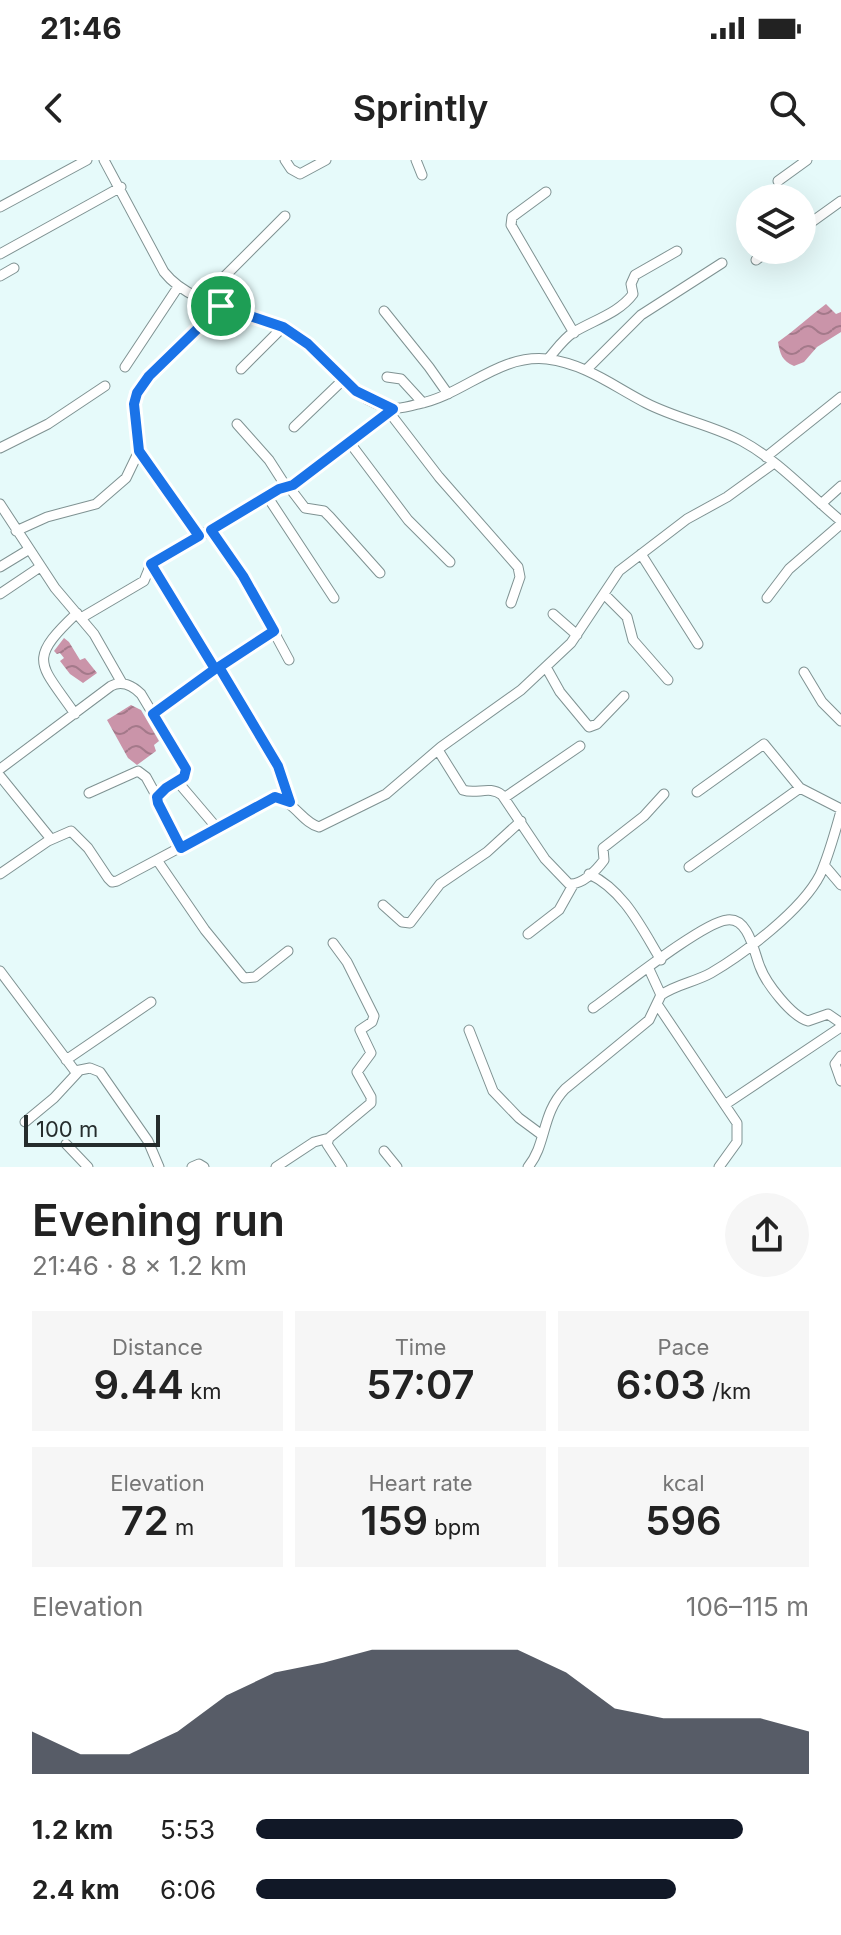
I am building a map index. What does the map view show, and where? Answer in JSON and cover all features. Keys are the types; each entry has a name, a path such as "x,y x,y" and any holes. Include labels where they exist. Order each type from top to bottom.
{"street":[{"path":"0,207 87,160"},
{"path":"104,160 164,272 178,287 221,306 283,327 308,344 365,397 391,410 439,477 518,567 520,577 511,603"},
{"path":"285,160 291,169 300,174 326,160"},
{"path":"416,160 422,175"},
{"path":"778,181 807,160"},
{"path":"0,254 121,187"},
{"path":"546,192 512,217 511,225 574,333"},
{"path":"816,219 841,201"},
{"path":"206,299 285,216"},
{"path":"644,313 633,294 631,284 635,275 677,251"},
{"path":"587,369 611,342 644,313 722,263"},
{"path":"0,276 14,268"},
{"path":"125,367 178,287"},
{"path":"548,359 574,333 610,313 633,294"},
{"path":"199,536 139,451 134,404 137,393 171,351 221,306"},
{"path":"384,311 448,394"},
{"path":"241,369 283,327"},
{"path":"75,714 43,663 49,641 79,616 144,581 148,578 151,564 267,496 288,487 391,410 448,394 518,359 548,359 587,369 657,409 739,440 770,460 841,522 789,569 767,598"},
{"path":"387,377 401,379 423,403"},
{"path":"294,427 344,379"},
{"path":"0,448 48,424 105,386"},
{"path":"151,564 278,766 290,802 312,825 319,827 386,794 438,750 521,690 577,635 619,571 687,519 727,497 841,397"},
{"path":"237,424 305,508 324,511 380,573"},
{"path":"350,443 408,520 450,562"},
{"path":"16,531 47,517 96,504 126,478 139,451"},
{"path":"821,504 841,486"},
{"path":"267,496 334,598"},
{"path":"0,504 40,567 94,634 122,683 141,694 185,764 186,773 157,797"},
{"path":"211,530 243,576 289,660"},
{"path":"0,567 28,550"},
{"path":"641,554 698,644"},
{"path":"0,594 40,567"},
{"path":"604,594 627,617 633,640 668,680"},
{"path":"553,614 577,635"},
{"path":"153,714 274,631"},
{"path":"546,667 560,692 589,727 597,724 624,696"},
{"path":"804,672 822,702 841,721"},
{"path":"0,769 111,686 122,683"},
{"path":"528,1167 537,1153 546,1118 555,1099 649,1020 659,999 679,985 712,973 775,927 814,884 824,865 841,810 800,788 764,744 697,792"},
{"path":"504,798 580,746"},
{"path":"438,750 463,790 491,789 504,798 545,859 564,881 573,885"},
{"path":"89,793 138,771 146,777 181,848"},
{"path":"0,776 51,839"},
{"path":"177,781 217,828"},
{"path":"689,867 800,788"},
{"path":"528,934 559,910 573,885 604,860 603,848 644,816 664,794"},
{"path":"0,874 51,839 74,832 112,882 117,881 275,797 290,802"},
{"path":"383,905 402,922 410,923 440,884 487,852 521,821"},
{"path":"157,860 205,930 244,978 255,977 288,951"},
{"path":"824,865 841,885"},
{"path":"589,874 606,883 628,907 661,960"},
{"path":"593,1008 689,939 724,920 737,923 754,943 760,969 796,1015 808,1021 828,1014 841,1025 726,1104"},
{"path":"276,1167 314,1142 329,1138 372,1100 357,1072 371,1053 360,1030 372,1022 374,1016 351,969 333,943"},
{"path":"649,969 659,999 737,1123 739,1136 719,1167"},
{"path":"0,971 75,1071 90,1068 100,1072 143,1133 159,1167"},
{"path":"66,1060 151,1002"},
{"path":"469,1030 493,1091 519,1118 542,1135"},
{"path":"841,1056 835,1064 841,1081"},
{"path":"25,1122 54,1098 79,1071"},
{"path":"329,1138 327,1144 342,1167"},
{"path":"66,1144 88,1167"},
{"path":"384,1151 397,1167"},
{"path":"192,1167 199,1164 204,1167"}],"water":[{"path":"826,304 836,314 841,312 841,332 817,347 804,362 794,366 790,364 782,357 778,342"},
{"path":"64,638 80,660 85,658 97,673 83,683 70,674 60,661 64,658 54,651"},
{"path":"131,705 141,710 159,741 154,745 156,751 137,765 128,758 107,720"}],"route":[{"path":"221,306 283,327 308,344 356,391 393,409 293,485 279,489 211,530 243,576 274,631 219,667 272,754 284,779 290,802 275,797 181,848 157,797 184,777 185,764 153,714 215,669 151,564 199,536 139,451 134,404 137,393 171,351 221,306"}]}
